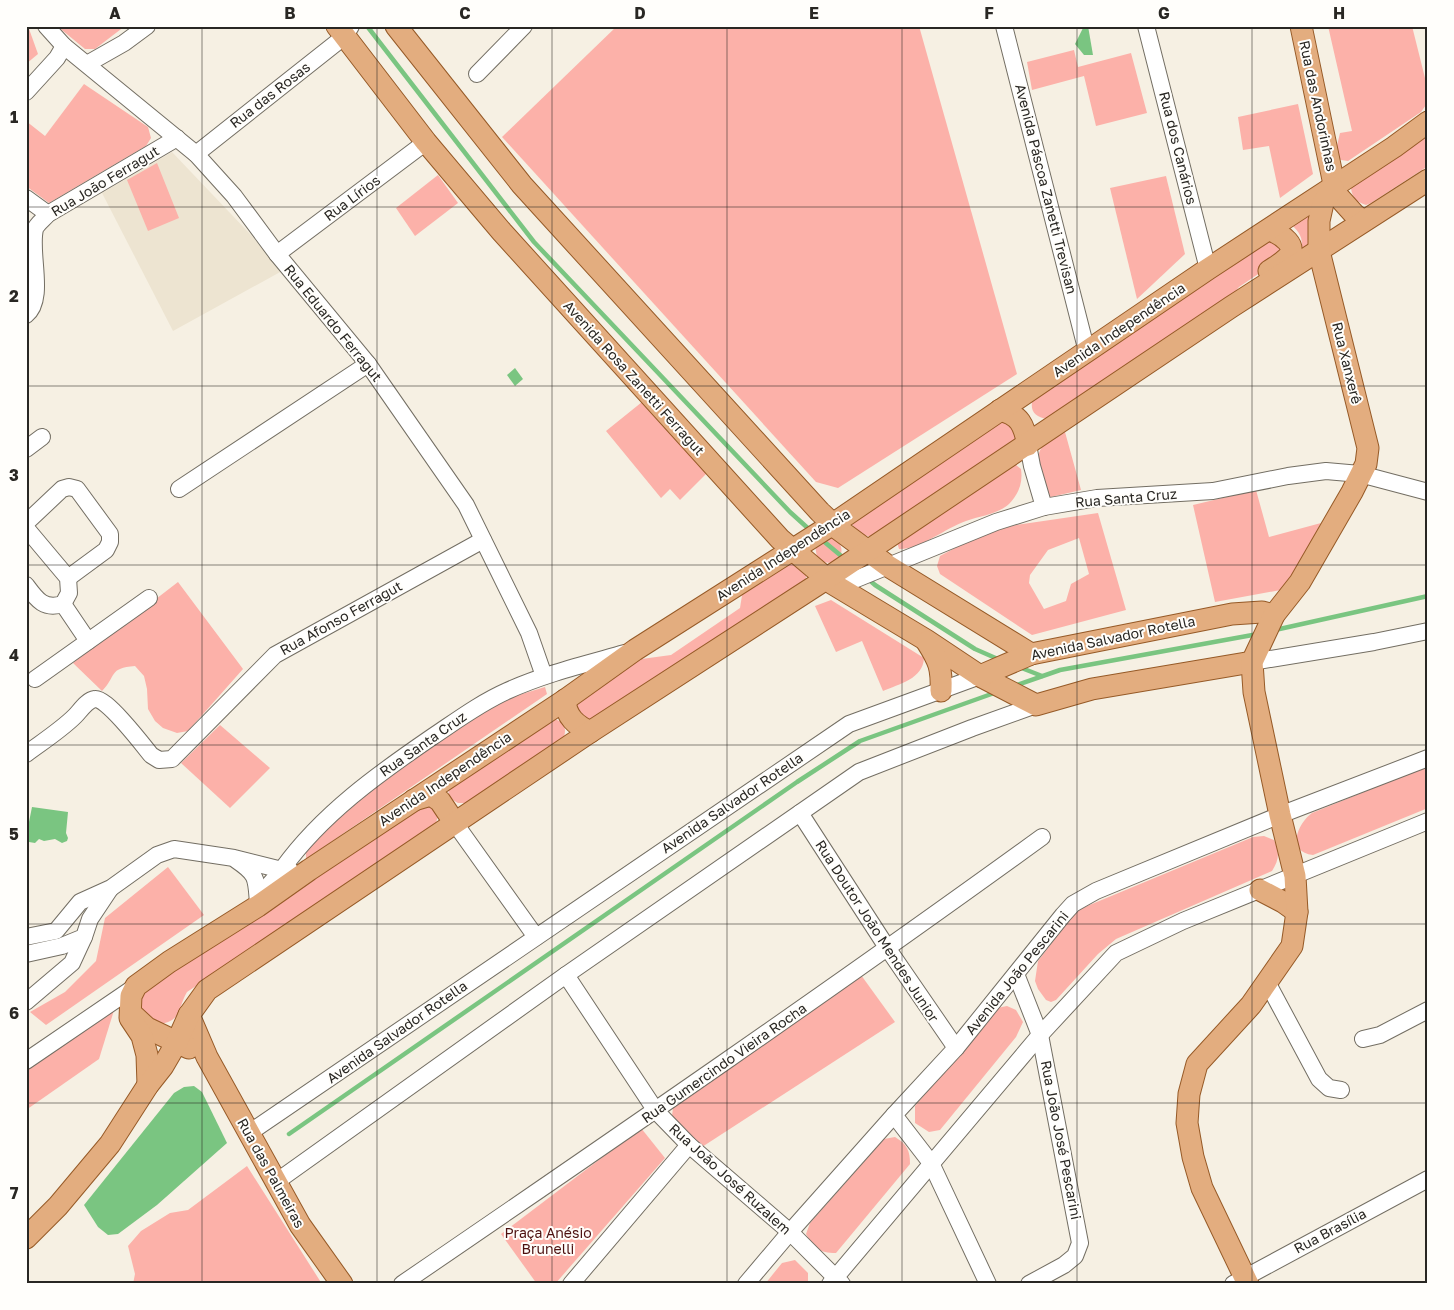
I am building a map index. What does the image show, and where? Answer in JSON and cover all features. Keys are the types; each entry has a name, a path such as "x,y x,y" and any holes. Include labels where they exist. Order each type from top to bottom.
{"main road":[{"path":"396,26 522,185 833,524 875,546 931,592 1031,654"},
{"name":"Rua das Andorinhas","path":"1301,26 1334,186"},
{"name":"Avenida Rosa Zanetti Ferragut","path":"344,30 426,142 502,232 780,539 830,582 926,640 980,676 1036,706"},
{"name":"Avenida Independência","path":"133,995 169,962 258,906 565,700 635,650 833,524 1208,269 1394,148 1428,122"},
{"path":"26,1238 58,1206 110,1144 148,1085 163,1066 178,1042 189,1015 207,990 590,732 830,582 875,546 1231,307 1428,180"},
{"path":"1334,186 1336,194 1363,221"},
{"name":"Rua Xanxerê","path":"1300,582 1366,464 1368,448 1319,251 1319,221 1323,203 1334,186"},
{"path":"1231,307 1250,286 1289,256 1291,251 1290,244 1286,238 1270,230"},
{"path":"1000,410 1010,413 1022,423 1028,445"},
{"path":"1242,1282 1202,1188 1193,1157 1188,1123 1189,1094 1197,1064 1251,1005 1292,946 1297,912 1295,876 1280,815 1252,681 1274,615 1300,582"},
{"path":"1036,706 1092,689 1260,661 1280,638 1297,600 1300,582"},
{"name":"Avenida Salvador Rotella","path":"980,676 1031,654 1232,614 1262,612 1274,615"},
{"path":"1274,615 1280,638"},
{"path":"926,640 936,657 942,673 941,691"},
{"path":"565,700 565,706 575,723 590,732"},
{"path":"414,800 431,795 440,801 454,822"},
{"path":"1260,890 1297,912"},
{"path":"133,995 135,1018 147,1028 207,1057"},
{"path":"133,995 130,1018 142,1036 147,1055 148,1085"},
{"name":"Rua das Palmeiras","path":"189,1015 207,1057 300,1225 342,1284"}],"street":[{"name":"Rua Eduardo Ferragut","path":"46,26 64,46 196,154 234,196 277,254 368,364 466,505 529,633 544,676"},
{"path":"87,64 124,43 147,26"},
{"path":"477,74 524,26"},
{"name":"Avenida Páscoa Zanetti Trevisan","path":"1004,26 1087,352"},
{"name":"Rua dos Canários","path":"1146,26 1208,269"},
{"name":"Rua das Rosas","path":"196,154 344,30"},
{"path":"26,92 57,58 64,46"},
{"name":"Rua João Ferragut","path":"26,315 32,310 36,298 34,245 36,227 48,214 178,138"},
{"name":"Rua Lírios","path":"277,254 426,142"},
{"path":"26,198 48,214"},
{"path":"179,489 368,364"},
{"path":"26,448 42,437"},
{"path":"1028,445 1044,507"},
{"name":"Rua Santa Cruz","path":"830,582 849,582 958,536 1044,507 1097,498 1213,492 1288,476 1326,471 1360,474 1428,492"},
{"path":"26,523 62,489 69,486 77,489 110,534 110,542 106,550 68,578"},
{"path":"26,528 68,578 69,593 63,604 56,606 47,606 29,595"},
{"name":"Rua Afonso Ferragut","path":"26,754 72,719 89,701 96,699 101,700 112,710 152,755 159,760 172,759 275,655 483,540"},
{"path":"35,679 149,598"},
{"path":"63,604 88,641"},
{"path":"1260,661 1428,631"},
{"name":"Rua Santa Cruz","path":"258,906 267,887 294,852 325,820 371,780 468,712 506,691 544,676 635,650"},
{"name":"Avenida Salvador Rotella","path":"249,1133 849,724 980,676"},
{"path":"276,1182 566,975 859,772 967,730 1036,706"},
{"name":"Avenida João Pescarini","path":"746,1284 894,1115 956,1048 1062,914 1073,904 1096,891 1280,815 1428,758"},
{"name":"Rua Doutor João Mendes Junior","path":"800,813 888,949 956,1048"},
{"path":"836,1282 931,1163 1040,1035 1116,953 1183,921 1428,821"},
{"path":"454,822 536,937"},
{"name":"Rua Gumercindo Vieira Rocha","path":"402,1284 888,949 1042,837"},
{"path":"26,937 56,931 80,902 111,888 157,855 174,849 234,858 282,870 309,870"},
{"path":"234,858 250,870 256,879 258,906"},
{"path":"26,1002 72,964 90,919 111,888"},
{"path":"74,909 79,920 86,921 90,919"},
{"path":"26,954 62,946 84,937"},
{"name":"Rua João José Pescarini","path":"1016,974 1040,1035 1080,1243 1075,1256 1064,1265 1029,1284"},
{"name":"Rua João José Ruzalem","path":"566,975 656,1110 689,1145 790,1232 836,1282"},
{"path":"1267,982 1319,1079 1329,1088 1341,1090"},
{"name":"Avenida Independência","path":"26,1061 133,995"},
{"path":"1362,1039 1380,1035 1428,1010"},
{"path":"894,1115 931,1163 988,1284"},
{"path":"572,1284 689,1145"},
{"name":"Rua Brasília","path":"1242,1282 1428,1179"}],"shaded area":[{"path":"1088,26 1093,55 1084,55 1075,44 1083,28"},
{"path":"172,152 251,235 282,271 173,331 102,193"},
{"path":"515,368 523,379 515,386 507,375"},
{"path":"32,807 68,812 67,841 62,843 55,839 44,841 39,839 35,843 29,842 26,837"},
{"path":"194,1086 202,1092 227,1143 157,1205 118,1234 108,1235 98,1227 84,1205 174,1093 184,1087"}],"green space":[{"path":"26,26 28,26 38,54 26,64"},
{"path":"57,26 125,26 95,49 85,49"},
{"path":"617,26 919,26 1017,374 838,488 816,482 502,137"},
{"path":"1328,26 1412,26 1425,78 1428,80 1428,102 1421,112 1348,161 1341,160 1335,154 1340,133 1352,131"},
{"path":"1074,50 1078,67 1131,53 1147,113 1096,126 1084,76 1032,90 1027,62"},
{"path":"84,84 148,127 151,138 146,146 49,203 26,186 26,121 45,136"},
{"path":"1298,104 1313,174 1280,198 1269,146 1243,150 1238,117"},
{"path":"1428,131 1428,166 1371,203 1366,205 1355,199 1351,188"},
{"path":"157,163 179,218 148,231 127,180"},
{"path":"438,175 458,203 415,236 396,208"},
{"path":"1166,176 1185,254 1137,299 1110,188"},
{"path":"1310,212 1315,243 1301,250 1302,242 1300,236 1291,224"},
{"path":"1274,237 1278,238 1282,258 1239,287 1226,303 1047,419 1039,417 1034,413 1032,406 1033,398"},
{"path":"642,402 707,473 680,500 670,489 661,498 606,431"},
{"path":"999,418 1007,419 1017,438 1014,443 874,536 864,535 854,527 852,524"},
{"path":"1065,432 1081,490 1051,497 1046,495 1039,469 1038,456 1046,443"},
{"path":"1011,464 1021,469 1021,483 1018,492 1009,504 994,512 958,524 915,546 899,549 897,542"},
{"path":"1256,490 1269,537 1321,523 1286,589 1215,602 1193,505"},
{"path":"1098,513 1126,610 1032,635 940,574 937,566 940,556 981,534 1016,525","holes":["1079,538 1089,574 1071,584 1066,601 1044,609 1029,583 1030,575 1048,550"]},
{"path":"830,536 838,541 841,553 839,558 829,563 823,562 817,557 815,546"},
{"path":"788,559 807,574 805,581 591,720 585,720 575,710 577,699 634,660 671,655 740,608 743,589"},
{"path":"178,582 243,669 188,731 177,733 163,728 155,721 148,709 144,676 135,666 117,671 102,691 73,663"},
{"path":"831,600 924,658 923,665 915,676 883,691 862,641 836,652 815,606"},
{"path":"545,687 547,694 306,859 306,852 322,833 379,781 502,700"},
{"path":"555,719 564,725 564,737 467,803 458,803 451,798 448,792 449,786"},
{"path":"220,725 270,768 230,808 181,763"},
{"path":"1428,766 1428,808 1313,855 1299,849 1297,837 1299,830 1312,813"},
{"path":"424,802 439,813 435,826 187,992 176,1017 172,1020 160,1024 141,1011 139,1004 144,989"},
{"path":"1264,836 1274,840 1278,853 1272,871 1116,939 1098,954 1056,1000 1051,1002 1046,1000 1038,989 1035,981 1038,961 1073,915 1080,909 1253,837"},
{"path":"168,867 204,915 46,1025 30,1012 65,992 96,961 105,918"},
{"path":"861,975 895,1022 702,1147 672,1116 673,1108"},
{"path":"1007,1006 1016,1010 1023,1022 1016,1037 940,1130 929,1132 915,1123 915,1106 997,1008"},
{"path":"115,1007 99,1059 26,1110 26,1068"},
{"name":"Praça Anésio Brunelli","path":"641,1128 665,1158 555,1284 537,1284 501,1234"},
{"path":"895,1137 907,1148 910,1164 836,1253 818,1249 806,1234 810,1223 884,1139"},
{"path":"247,1166 322,1284 133,1284 135,1274 128,1246 141,1231 170,1213 188,1210"},
{"path":"795,1260 808,1273 808,1284 765,1284 782,1263"}],"waterway":[{"path":"367,26 534,242 790,512 811,531"},
{"path":"821,539 846,560"},
{"path":"867,578 975,649 1000,660"},
{"path":"1275,630 1428,596"},
{"path":"1014,686 1060,670 1258,634"},
{"path":"1019,667 1042,676"},
{"path":"289,1134 797,782 860,741 997,692"}]}
